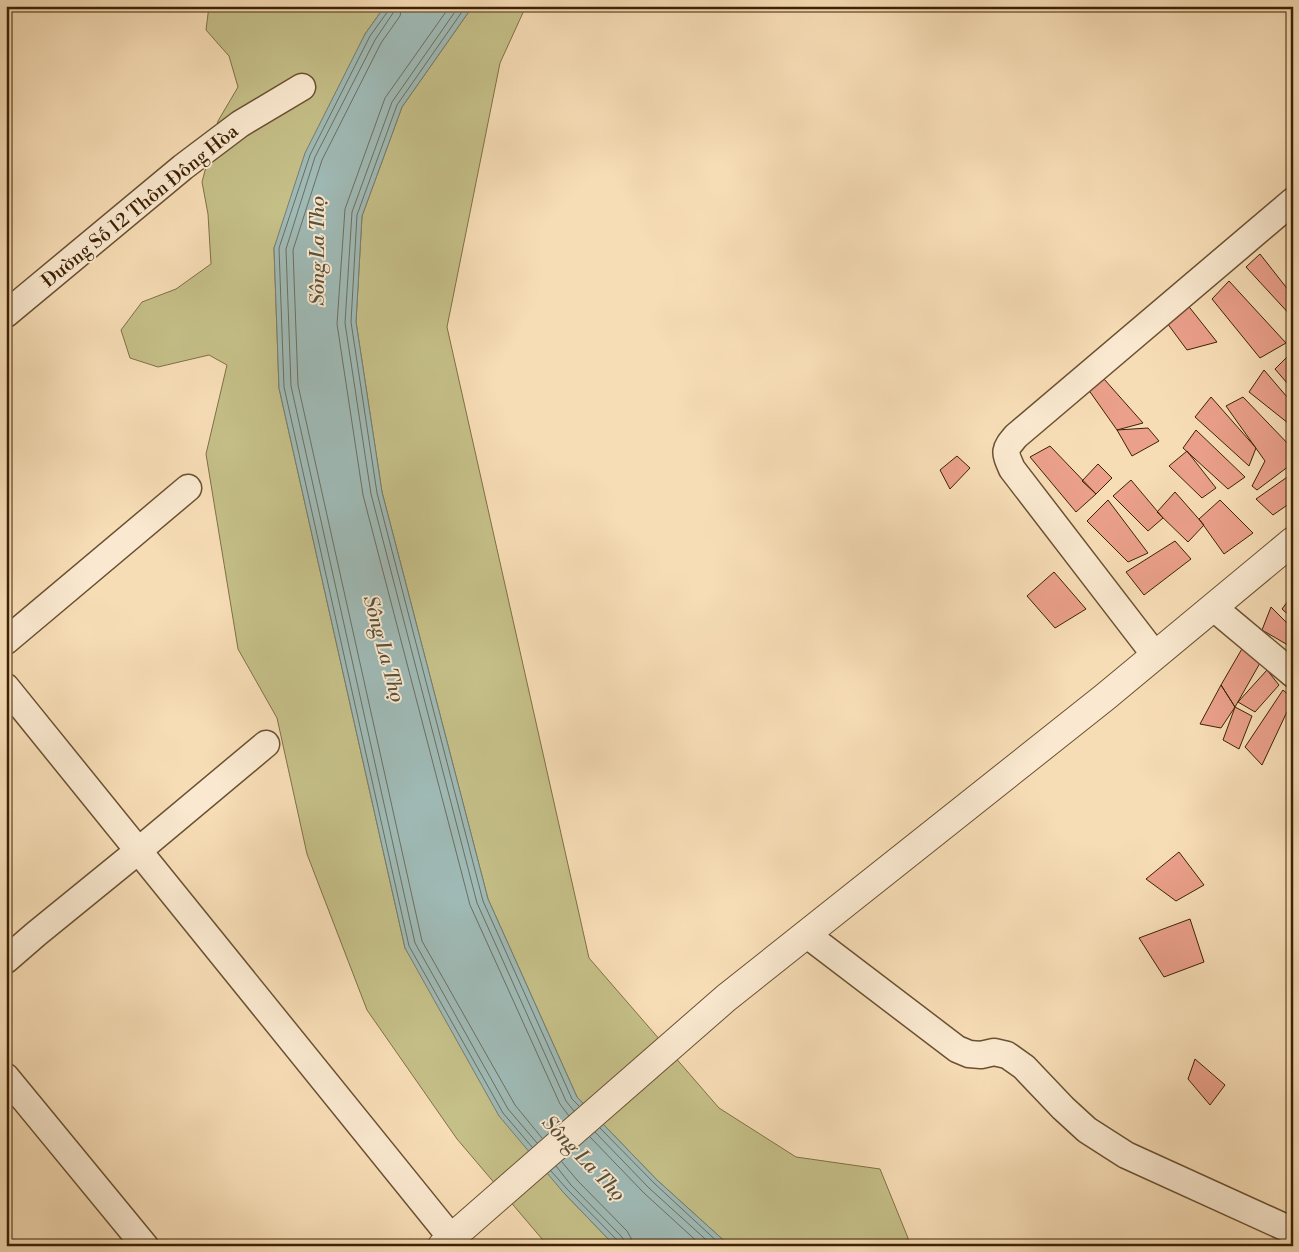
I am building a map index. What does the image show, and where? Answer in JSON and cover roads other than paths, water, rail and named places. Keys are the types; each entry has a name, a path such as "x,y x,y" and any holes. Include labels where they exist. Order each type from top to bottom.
{"street":[{"name":"Đường Số 12 Thôn Đông Hòa","path":"6,314 183,167 240,124 302,87"},
{"path":"1155,655 1012,469 1006,457 1007,447 1016,436 1293,201"},
{"path":"6,641 188,488"},
{"path":"6,688 451,1243 520,1178 726,998 1214,608 1293,541"},
{"path":"1214,608 1293,674"},
{"path":"6,960 266,744"},
{"path":"806,934 957,1049 969,1054 981,1055 994,1052 1007,1055 1024,1067 1087,1130 1126,1156 1293,1231"},
{"path":"6,1077 144,1246"}],"water":[{"name":"Sông La Thọ","path":"385,6 472,6 402,107 362,216 356,322 382,492 488,899 577,1097 657,1180 730,1246 615,1246 563,1192 499,1116 405,948 279,388 274,248 305,153 365,34"}]}
